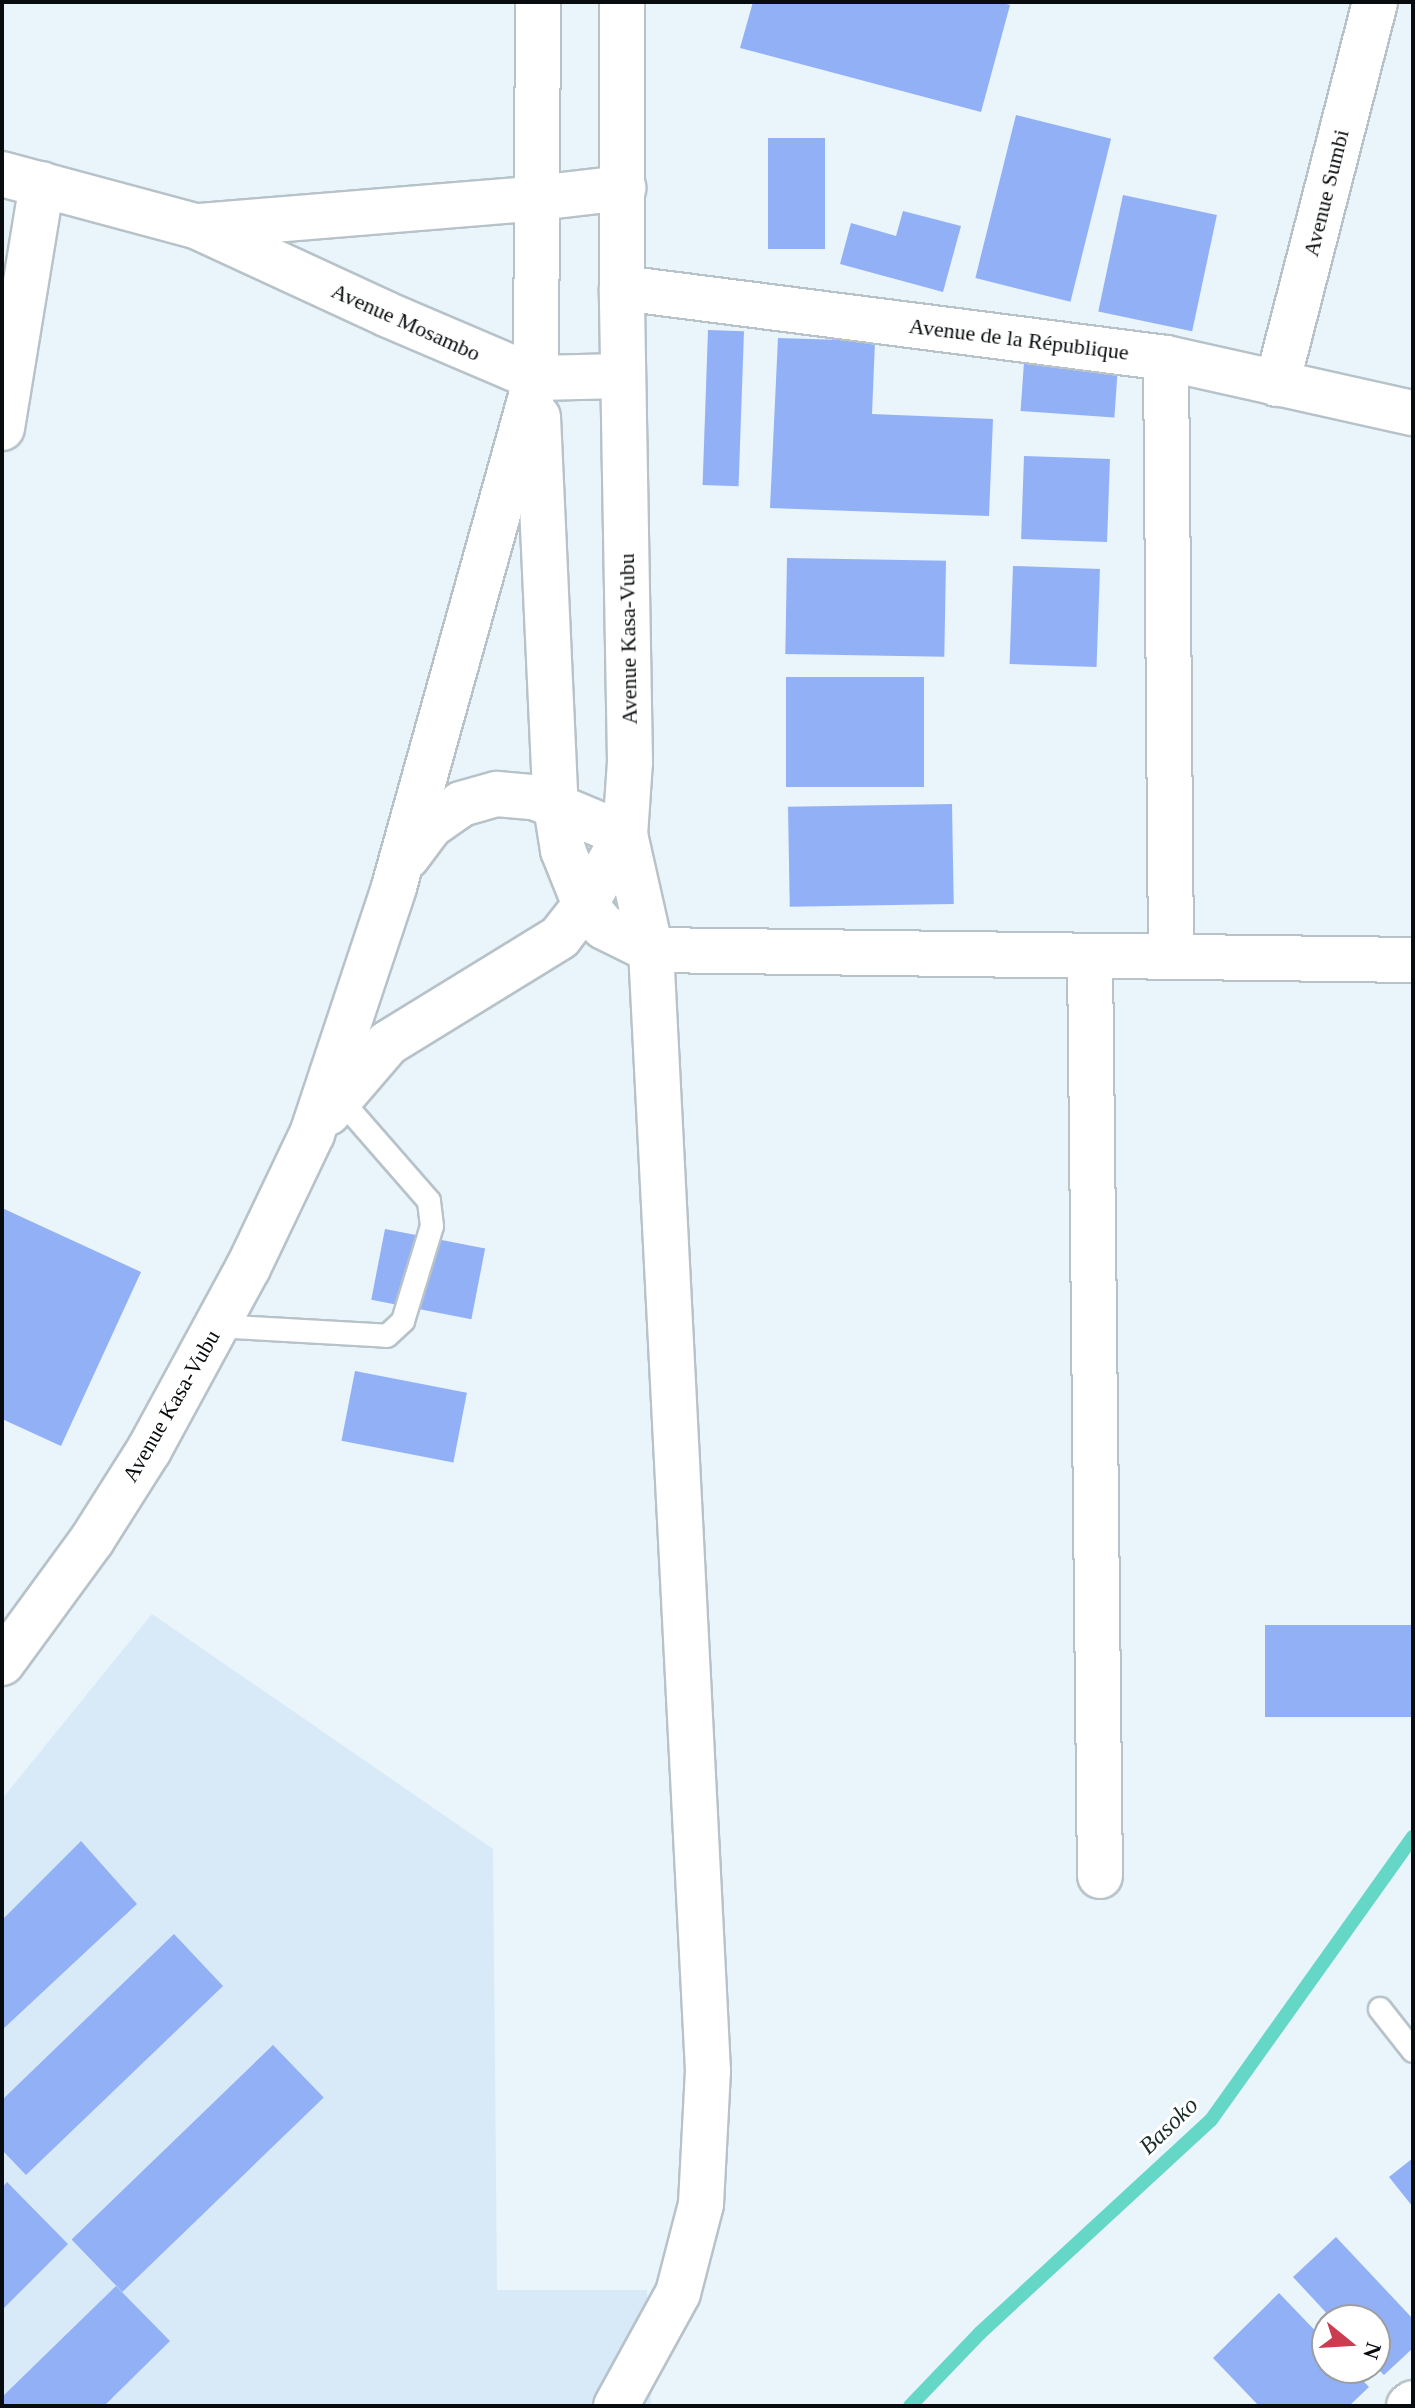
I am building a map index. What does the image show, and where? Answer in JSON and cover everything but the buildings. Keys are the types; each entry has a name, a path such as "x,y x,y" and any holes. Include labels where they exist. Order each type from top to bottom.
{"street":[{"name":"Avenue Kasa-Vubu","path":"2,1663 108,1514 149,1450 248,1268 312,1134 394,887 536,378 538,2"},
{"name":"Avenue Kasa-Vubu","path":"312,1134 388,1043 560,937 585,905 625,835 630,762 622,288 622,2"},
{"name":"Avenue Sumbi","path":"1277,384 1375,2"},
{"name":"Avenue Mosambo","path":"22,179 198,227 386,314 536,378 623,376"},
{"path":"2,428 22,179"},
{"name":"Avenue Mosambo","path":"198,227 623,188"},
{"name":"Avenue de la République","path":"622,288 1166,358 1413,413"},
{"path":"1166,358 1171,957"},
{"path":"536,378 556,806 563,850 585,905 604,927 651,950 1413,960"},
{"path":"394,887 408,856 430,826 461,804 497,794 534,797 625,835 651,950 708,2071 701,2204 678,2293 616,2406"},
{"path":"1090,956 1100,1876"}],"lane":[{"path":"216,1326 387,1336 403,1321 432,1226 429,1201 339,1098"},
{"path":"1380,2009 1413,2051"}],"shaded area":[{"path":"152,1614 493,1849 497,2290 647,2290 651,2406 2,2406 2,1799"}],"waterway":[{"name":"Basoko","path":"910,2406 980,2333 1211,2120 1413,1837"}]}
